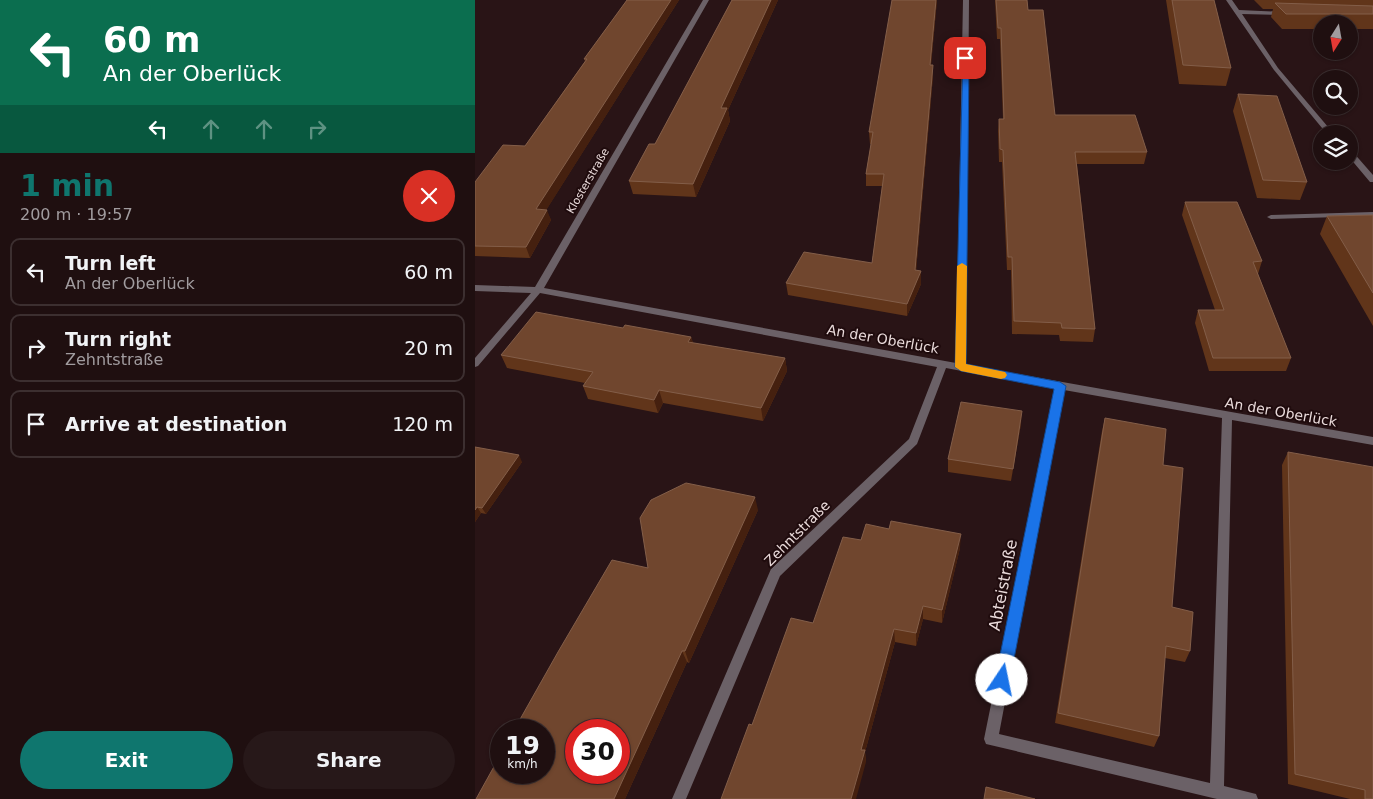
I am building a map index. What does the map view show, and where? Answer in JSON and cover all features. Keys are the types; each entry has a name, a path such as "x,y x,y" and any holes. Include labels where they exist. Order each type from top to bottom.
{"street":[{"name":"Klosterstraße","path":"475,364 538,290 706,0"},
{"path":"961,367 966,0"},
{"path":"1229,0 1276,69 1323,125"},
{"path":"1236,12 1295,14"},
{"path":"1358,163 1373,180"},
{"path":"1271,217 1373,214"},
{"name":"An der Oberlück","path":"475,288 538,290 1060,386 1373,441"},
{"name":"Zehntstraße","path":"679,799 775,573 913,441 943,364"},
{"name":"Abteistraße","path":"1060,386 991,739 1251,799"},
{"path":"1217,792 1227,416"}],"building":[{"path":"627,0 671,0 536,209 547,210 526,247 475,246 475,182 503,145 525,146"},
{"path":"732,0 771,0 721,108 727,108 693,184 629,181 649,144 655,144"},
{"path":"892,0 936,0 930,65 933,65 915,270 921,271 907,304 786,283 804,252 872,263 884,174 866,174 873,132 869,132"},
{"path":"996,0 1027,0 1028,10 1043,10 1055,115 1135,115 1147,152 1075,152 1095,329 1062,328 1061,323 1014,321 1012,257 1008,257 1003,150 1000,149 999,119 1004,119 1001,28 998,28"},
{"path":"1172,0 1214,0 1231,68 1183,65"},
{"path":"1275,3 1373,6 1373,14 1286,14"},
{"path":"1238,94 1277,96 1307,182 1263,180"},
{"path":"1185,202 1237,202 1262,261 1253,262 1291,358 1213,358 1198,310 1224,310"},
{"path":"1373,215 1373,293 1327,216"},
{"path":"536,312 623,328 625,325 691,337 688,342 785,358 761,408 659,390 654,400 583,386 593,372 501,355"},
{"path":"961,402 1022,411 1013,469 948,459"},
{"path":"1105,418 1166,429 1163,465 1183,468 1172,607 1193,612 1190,651 1166,646 1159,736 1058,713"},
{"path":"475,447 519,455 482,508 477,507 475,510"},
{"path":"1288,452 1373,467 1373,799 1365,799 1365,790 1295,774"},
{"path":"686,483 755,497 685,651 682,651 630,764 630,719 565,719 565,784 621,784 614,799 476,799 490,774 490,784 555,784 555,719 520,719 612,560 648,568 640,518 651,500"},
{"path":"891,521 961,534 942,610 923,606 916,633 894,629 861,750 865,750 851,799 721,799 749,724 752,725 791,618 813,623 843,537 861,540 866,524 889,529"},
{"path":"986,787 1035,799 984,799"}],"slow traffic":[{"path":"962,266 961,367 1001,375"}],"route":[{"path":"965,58 961,367 1060,386 1002,680"}]}
